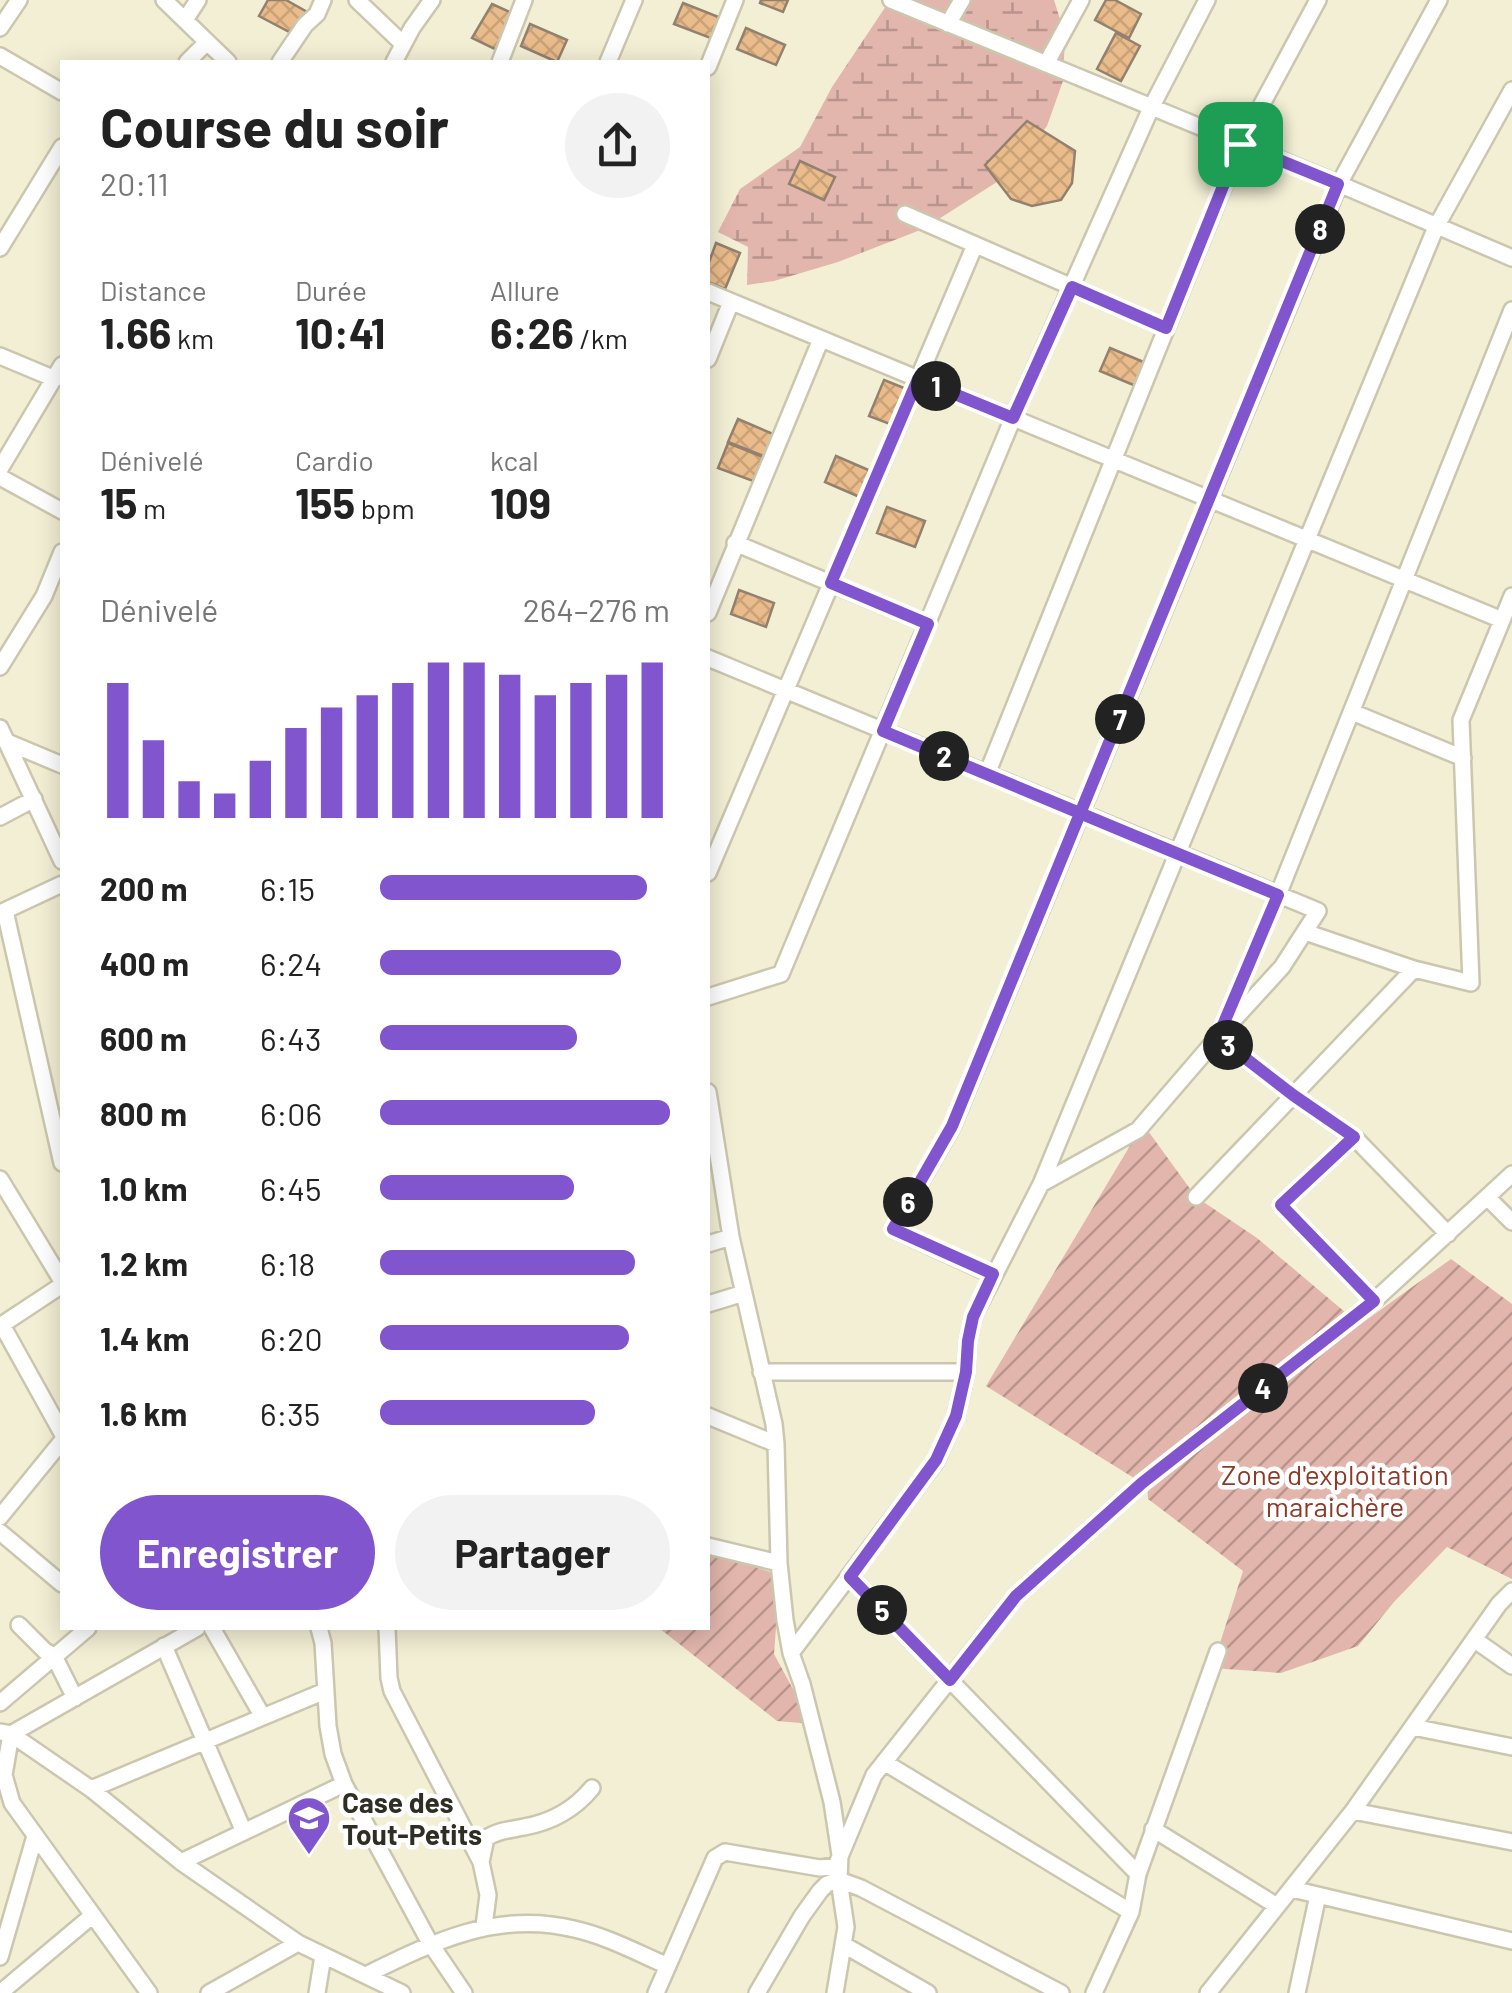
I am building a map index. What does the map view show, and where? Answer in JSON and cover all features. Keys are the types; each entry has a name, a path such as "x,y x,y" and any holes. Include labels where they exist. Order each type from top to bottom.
{"street":[{"path":"0,28 19,0"},
{"path":"164,0 226,60"},
{"path":"185,20 198,0"},
{"path":"281,60 305,25 318,14 323,0"},
{"path":"357,0 403,44"},
{"path":"395,60 432,0"},
{"path":"501,60 524,0"},
{"path":"609,60 634,0"},
{"path":"710,62 735,0"},
{"path":"890,0 1512,258"},
{"path":"948,24 962,0"},
{"path":"1046,64 1081,0"},
{"path":"710,996 782,974 1013,418 1151,108 1208,0"},
{"path":"988,774 1240,144 1318,0"},
{"path":"993,1274 893,1229 952,1126 1338,184 1439,0"},
{"path":"189,60 207,42"},
{"path":"0,56 60,91"},
{"path":"791,1653 936,1460 956,1416 970,1328 993,1274 1041,1184 1436,227 1512,90"},
{"path":"0,248 60,150"},
{"path":"905,214 1166,328"},
{"path":"710,869 975,244"},
{"path":"710,293 1502,620"},
{"path":"710,354 731,302"},
{"path":"1218,1037 1512,310"},
{"path":"710,608 821,339"},
{"path":"0,356 59,372 0,470"},
{"path":"0,477 60,509"},
{"path":"735,543 928,624"},
{"path":"0,667 44,596 60,557"},
{"path":"44,596 60,603"},
{"path":"1305,932 1414,969 1472,983 1461,720 1512,596"},
{"path":"1495,637 1512,647"},
{"path":"710,659 1318,911 1282,967 1138,1130 1041,1184"},
{"path":"1352,712 1462,758"},
{"path":"3,735 60,759"},
{"path":"3,735 60,857"},
{"path":"0,817 34,799"},
{"path":"60,885 2,912 60,1155"},
{"path":"1196,1197 1414,969"},
{"path":"1218,1037 1354,1137 1448,1234"},
{"path":"712,1134 713,1154 776,1444 779,1563 785,1620 832,1802 840,1855 846,1927 835,1993"},
{"path":"1354,1137 1281,1205 1374,1301"},
{"path":"656,1993 715,1858 724,1852 820,1868 836,1866 874,1775 1016,1596 1142,1483 1374,1301 1512,1174"},
{"path":"0,1179 60,1280"},
{"path":"1487,1197 1512,1222"},
{"path":"710,1243 731,1237"},
{"path":"60,1284 1,1325 60,1433"},
{"path":"710,1303 744,1293"},
{"path":"761,1372 966,1372"},
{"path":"710,1417 776,1444"},
{"path":"0,1517 60,1440"},
{"path":"0,1532 60,1582"},
{"path":"710,1546 779,1563"},
{"path":"850,1577 1138,1874"},
{"path":"1208,1993 1353,1811 1512,1591"},
{"path":"19,1625 54,1656 75,1698"},
{"path":"0,1703 86,1630"},
{"path":"5,1733 193,1630"},
{"path":"213,1630 263,1717"},
{"path":"320,1630 333,1754 344,1784 430,1944 464,1993"},
{"path":"387,1630 392,1691 481,1862 488,1895 484,1926"},
{"path":"1476,1640 1512,1666"},
{"path":"164,1646 244,1832"},
{"path":"1094,1993 1131,1912 1153,1829 1218,1651"},
{"path":"91,1789 325,1691"},
{"path":"1413,1727 1512,1746"},
{"path":"5,1733 91,1789 181,1862 298,1943 402,1993"},
{"path":"5,1733 4,1775 12,1803 150,1993"},
{"path":"884,1762 1131,1912"},
{"path":"181,1862 344,1784"},
{"path":"481,1862 486,1838 500,1830 558,1817 592,1788"},
{"path":"1353,1811 1512,1842"},
{"path":"1153,1829 1276,1906"},
{"path":"0,1957 36,1836"},
{"path":"756,1993 812,1899 827,1884 840,1880 1061,1993"},
{"path":"1292,1889 1512,1941"},
{"path":"1300,1992 1318,1896"},
{"path":"0,1993 92,1915"},
{"path":"366,1975 430,1944 484,1926 538,1924 574,1928 668,1966"},
{"path":"210,1993 298,1943"},
{"path":"844,1944 928,1993"},
{"path":"317,1993 323,1956"}],"green space":[{"path":"890,0 1054,0 1065,35 1063,81 1047,126 1008,175 923,229 838,262 747,285 748,247 718,232 740,189 800,147 832,87"},
{"name":"Zone d'exploitation maraichère","path":"1143,1124 1196,1197 1257,1238 1352,1318 1178,1456 1451,1259 1512,1304 1512,1579 1447,1547 1358,1646 1281,1673 1212,1668 1243,1571 1148,1499 1147,1479 1142,1483 986,1386"},
{"path":"710,1553 780,1575 774,1654 812,1724 777,1721 662,1630 710,1630"}],"building":[{"path":"268,0 286,0 309,13 297,36 259,16"},
{"path":"788,0 783,12 760,3"},
{"path":"1106,0 1115,0 1141,14 1129,38 1095,20"},
{"path":"683,3 721,18 713,39 674,24"},
{"path":"492,4 512,13 499,51 472,38"},
{"path":"530,24 567,40 558,60 521,46"},
{"path":"746,28 785,45 776,65 737,49"},
{"path":"1116,33 1140,46 1121,81 1097,69"},
{"path":"1027,121 1075,151 1072,183 1061,200 1032,206 1011,199 985,165"},
{"path":"800,161 835,177 824,200 789,184"},
{"path":"716,243 740,253 725,289 710,283 710,260"},
{"path":"1110,348 1146,363 1136,386 1100,371"},
{"path":"884,380 909,390 895,426 869,416"},
{"path":"738,419 773,434 764,456 728,442"},
{"path":"728,443 763,457 753,481 718,468"},
{"path":"836,456 873,472 862,498 825,482"},
{"path":"887,507 925,521 915,547 877,533"},
{"path":"739,590 774,603 766,627 731,614"}],"place":[{"name":"Case des Tout-Petits","path":"309,1856"}],"route":[{"path":"1240,144 1166,328 1072,287 1013,418 918,379 831,583 928,624 883,731 988,774 1081,813 1278,895 1218,1037 1354,1137 1281,1205 1374,1301 1142,1483 1016,1596 950,1680 850,1577 947,1440 966,1372 973,1317 993,1274 893,1229 952,1126 1081,813 1338,184 1240,144"}]}
